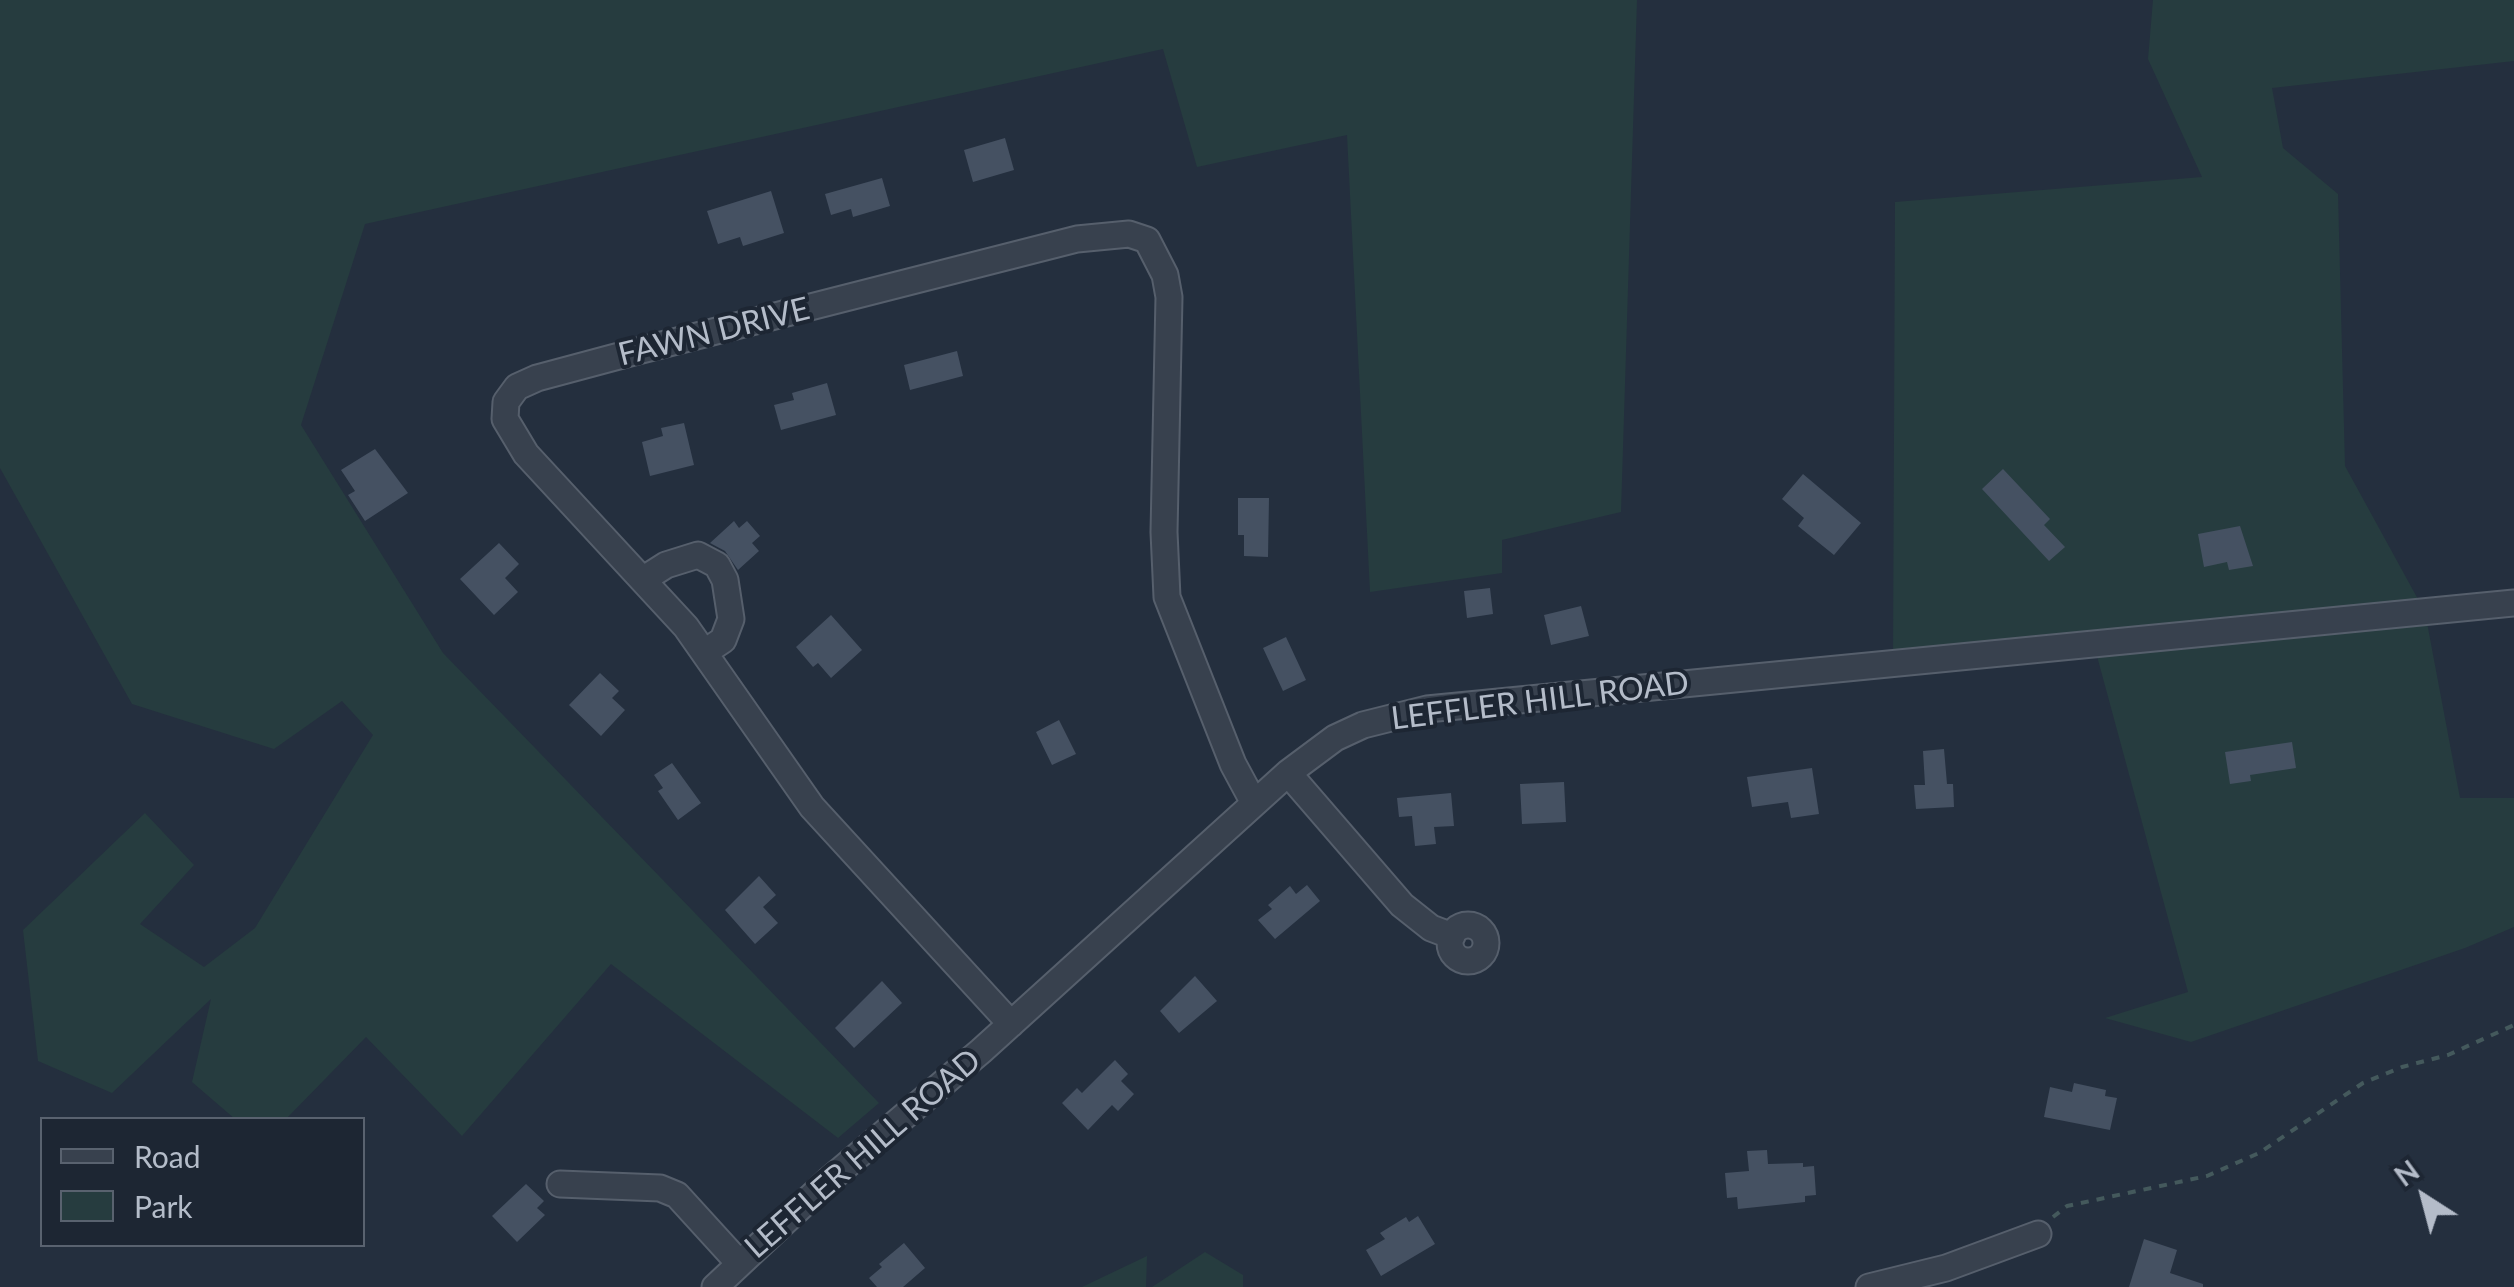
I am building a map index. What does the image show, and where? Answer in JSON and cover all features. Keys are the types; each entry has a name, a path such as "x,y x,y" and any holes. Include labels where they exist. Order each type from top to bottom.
{"street":[{"name":"FAWN DRIVE","path":"1011,1024 812,807 705,652 644,579 526,454 505,419 506,402 517,387 634,352 1077,239 1129,234 1147,240 1166,275 1168,297 1164,532 1168,597 1233,764 1254,802"},
{"path":"644,579 698,555 717,565 726,580 731,619 723,640 705,652"},
{"name":"LEFFLER HILL ROAD","path":"715,1287 828,1181 1011,1024 1288,773 1335,738 1393,715 2514,604"},
{"path":"1288,773 1402,905 1431,928 1452,936"},
{"path":"560,1184 660,1188 676,1195 739,1263"},
{"path":"1869,1287 1962,1263 2038,1234"}],"path":[{"path":"2038,1234 2066,1206 2207,1176 2259,1154 2363,1084 2402,1066 2448,1056 2514,1025"}],"green space":[{"path":"0,0 1637,0 1621,512 1502,540 1502,573 1370,592 1347,135 1197,167 1163,49 365,224 301,425 443,653 879,1103 838,1138 611,964 462,1136 366,1037 288,1117 233,1117 192,1082 211,999 112,1093 38,1061 23,930 145,813 194,865 140,924 204,967 255,928 373,735 342,701 274,749 132,704 0,468"},
{"path":"2153,0 2514,0 2514,61 2272,88 2283,148 2338,194 2345,466 2425,612 2460,798 2514,798 2514,927 2465,948 2191,1042 2105,1018 2188,992 2094,645 1893,663 1895,202 2202,177 2148,59"},
{"path":"1205,1252 1243,1275 1243,1287 1152,1287"},
{"path":"1147,1256 1146,1287 1082,1287"}],"building":[{"path":"1005,138 1014,170 973,182 964,150"},
{"path":"882,178 890,206 853,217 851,209 831,215 825,194"},
{"path":"771,191 784,233 743,246 740,237 718,244 707,211"},
{"path":"957,351 963,376 910,390 904,365"},
{"path":"827,383 836,415 781,430 774,405 794,400 792,393"},
{"path":"684,423 694,465 650,476 642,442 663,436 661,428"},
{"path":"375,449 408,493 365,521 348,495 355,491 341,470"},
{"path":"2003,469 2050,519 2044,525 2065,547 2049,561 1982,489"},
{"path":"1803,474 1861,523 1834,555 1798,526 1804,518 1782,499"},
{"path":"1238,498 1269,498 1268,557 1244,556 1244,535 1238,535"},
{"path":"734,521 739,528 747,521 760,536 752,543 759,551 738,570 725,551 710,543"},
{"path":"2240,526 2253,566 2229,570 2227,562 2204,567 2198,534"},
{"path":"499,543 519,564 505,578 518,592 494,615 460,579"},
{"path":"1490,588 1493,614 1467,618 1464,591"},
{"path":"1581,606 1589,636 1551,645 1544,615"},
{"path":"831,615 862,650 831,678 818,663 813,667 796,647"},
{"path":"1286,637 1306,680 1283,691 1263,648"},
{"path":"600,673 619,691 612,698 625,710 601,736 569,705"},
{"path":"1059,720 1076,754 1052,765 1036,732"},
{"path":"2292,742 2296,768 2250,775 2251,781 2230,784 2225,752"},
{"path":"1944,749 1954,807 1916,809 1914,785 1925,785 1923,751"},
{"path":"672,763 701,803 678,820 658,791 663,788 654,775"},
{"path":"1812,768 1819,814 1791,818 1788,802 1752,807 1747,777"},
{"path":"1564,782 1566,822 1522,824 1520,784"},
{"path":"1451,793 1454,826 1434,827 1436,844 1415,846 1412,816 1399,817 1397,798"},
{"path":"759,876 776,895 763,907 778,923 755,944 725,910"},
{"path":"1307,885 1320,901 1275,939 1258,920 1290,886 1296,894"},
{"path":"1195,976 1217,1001 1179,1033 1160,1011"},
{"path":"882,981 902,1003 854,1048 835,1028"},
{"path":"1115,1060 1128,1074 1121,1081 1134,1094 1118,1111 1112,1105 1088,1130 1062,1103 1077,1088 1082,1093"},
{"path":"2074,1083 2106,1090 2105,1096 2117,1098 2110,1130 2044,1117 2050,1087 2072,1092"},
{"path":"1767,1150 1768,1164 1814,1166 1816,1195 1805,1196 1805,1202 1738,1209 1737,1197 1727,1198 1725,1173 1749,1171 1747,1151"},
{"path":"526,1184 544,1201 537,1208 545,1215 517,1242 492,1216"},
{"path":"1418,1216 1435,1244 1381,1276 1366,1250 1385,1239 1380,1233 1406,1217 1409,1222"},
{"path":"2144,1239 2177,1250 2170,1273 2203,1287 2129,1287"},
{"path":"904,1243 925,1268 903,1287 877,1287 869,1278"}]}
